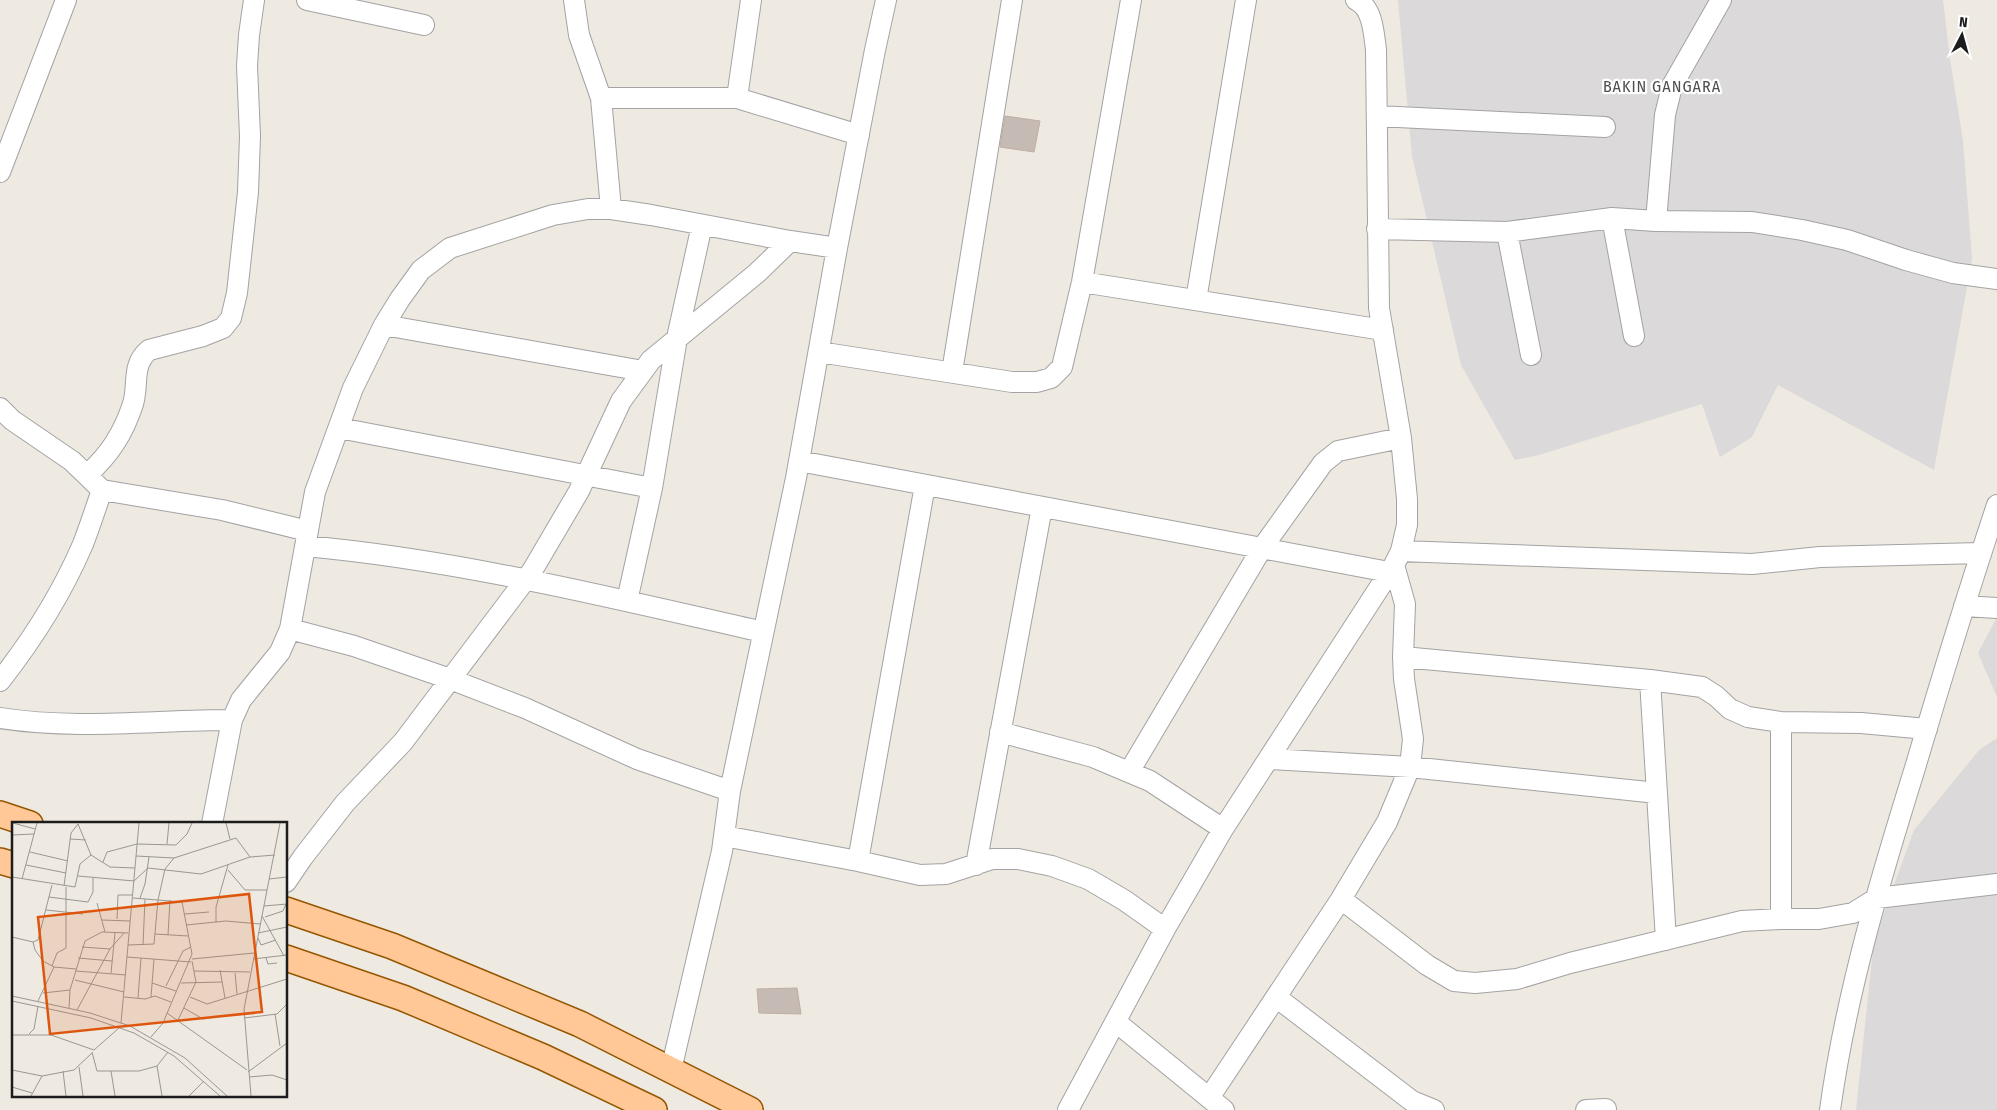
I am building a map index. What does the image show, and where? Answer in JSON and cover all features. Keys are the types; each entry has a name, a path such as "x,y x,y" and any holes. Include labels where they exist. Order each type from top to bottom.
{"main road":[{"path":"0,814 24,822"},
{"path":"0,861 12,865"},
{"path":"288,911 392,946 571,1020 750,1110"},
{"path":"288,959 412,1002 544,1057 654,1110"}],"street":[{"path":"0,172 66,0"},
{"path":"87,475 104,459 122,431 133,402 138,362 143,355 149,350 203,336 223,328 231,318 237,293 248,192 250,136 248,58 254,0"},
{"path":"307,0 424,25"},
{"path":"574,0 579,35 600,98 611,209"},
{"path":"737,98 751,0"},
{"path":"671,1070 724,836 730,791 799,461 837,248 886,0"},
{"path":"952,372 1012,0"},
{"path":"818,352 1012,382 1037,382 1051,378 1062,367 1082,282 1131,0"},
{"path":"1196,300 1246,0"},
{"path":"1068,1110 1165,929 1223,829 1395,563 1408,525 1401,438 1379,308 1376,50 1372,20 1360,2 1356,0"},
{"path":"1656,222 1665,115 1672,86 1721,0"},
{"path":"600,98 737,98 859,134"},
{"path":"1376,116 1605,127"},
{"path":"212,822 232,720 240,700 280,652 290,629 315,492 353,388 384,325 421,270 450,248 554,215 588,209 611,209 837,248"},
{"path":"1377,228 1508,232 1612,218 1656,222 1752,222 1847,240 1906,260 1953,273 1997,279"},
{"path":"1612,218 1634,336"},
{"path":"627,602 652,488 677,338 702,225"},
{"path":"1508,232 1531,355"},
{"path":"288,879 302,857 345,803 403,742 526,579 579,492 622,400 651,360 757,273 790,241"},
{"path":"1082,282 1383,330"},
{"path":"384,325 643,371"},
{"path":"0,408 12,420 72,460 102,490 222,510 306,538 367,551 526,579 763,632"},
{"path":"339,428 652,488"},
{"path":"1129,772 1262,548 1323,463 1338,452 1401,438"},
{"path":"799,461 1262,548 1395,563 1752,564 1820,557 1981,553"},
{"path":"858,861 925,485"},
{"path":"0,681 18,659 54,602 82,544 102,490"},
{"path":"1830,1110 1836,1067 1877,898 1964,606 1997,504"},
{"path":"976,865 1042,507"},
{"path":"1116,1022 1216,1104 1276,997 1341,900 1387,822 1410,767 1413,739 1404,678 1405,604 1395,563"},
{"path":"1964,606 1997,608"},
{"path":"290,629 354,646 450,679 525,708 637,759 730,791"},
{"path":"1403,657 1650,680 1702,687 1716,696 1730,709 1748,717 1781,722 1861,723 1927,729"},
{"path":"1650,680 1666,940"},
{"path":"0,718 41,723 127,724 232,720"},
{"path":"1781,722 1781,918"},
{"path":"1000,732 1094,757 1150,781 1223,829"},
{"path":"1269,759 1410,767 1657,793"},
{"path":"724,836 858,861 920,875 946,874 992,859 1018,859 1052,866 1088,879 1124,900 1165,929"},
{"path":"1341,900 1427,965 1454,981 1475,983 1517,979 1570,963 1742,921 1781,918 1819,919 1853,913 1877,898 1997,884"},
{"path":"1276,997 1412,1100 1434,1110"},
{"path":"1586,1110 1606,1109"}],"shaded area":[{"path":"1398,0 1943,0 1963,141 1972,259 1934,470 1778,385 1752,437 1720,457 1702,404 1539,455 1515,460 1461,365 1412,156"},
{"path":"1997,617 1997,697 1978,653"},
{"path":"1997,738 1997,1110 1856,1110 1874,940 1914,830 1979,750"}],"building":[{"path":"1005,116 1040,121 1034,152 1000,147"},
{"path":"797,988 801,1014 759,1013 757,989"}],"district":[{"name":"BAKIN GANGARA","path":"1662,86"}]}
